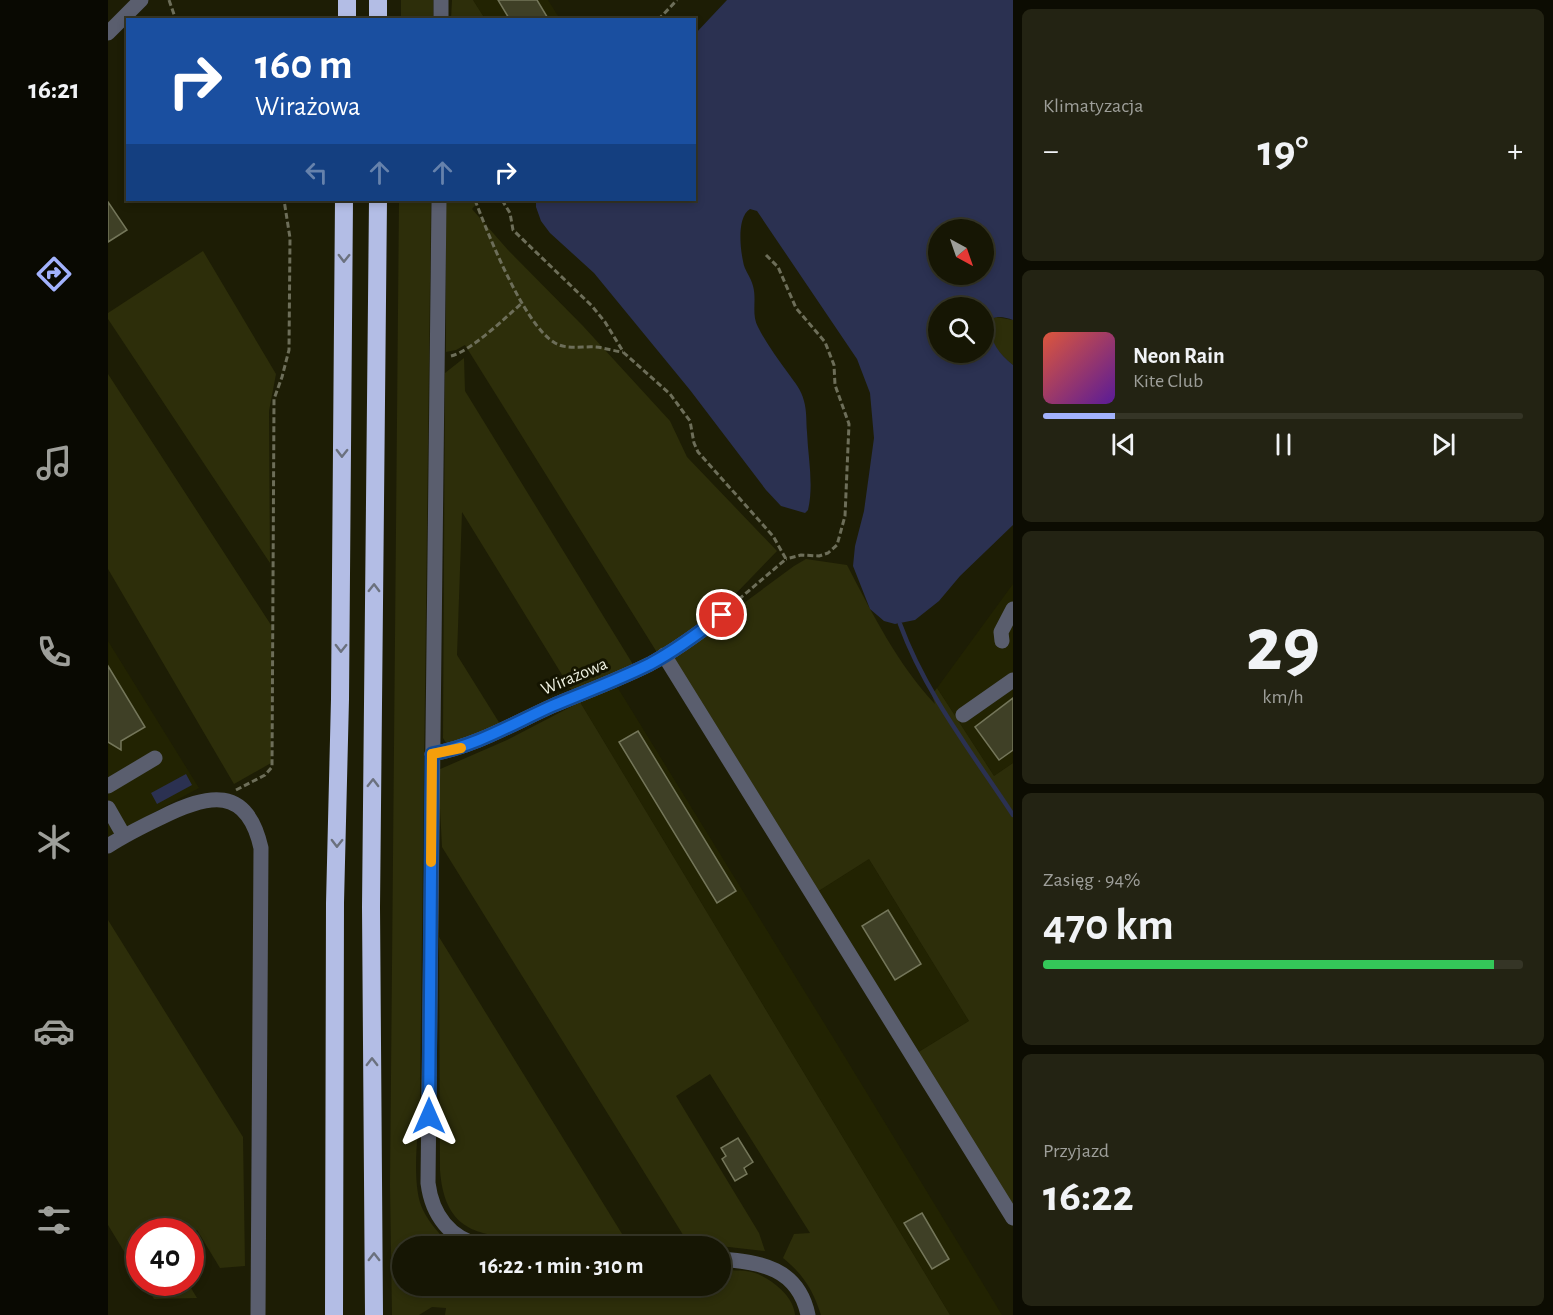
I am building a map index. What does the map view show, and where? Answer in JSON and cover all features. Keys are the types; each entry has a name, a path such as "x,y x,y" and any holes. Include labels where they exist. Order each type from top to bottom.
{"highway":[{"path":"347,0 347,18"},
{"path":"378,0 378,18"},
{"path":"334,1315 335,903 340,699 345,201"},
{"path":"374,1315 371,907 378,201"}],"street":[{"path":"108,33 141,0"},
{"path":"441,0 441,18"},
{"path":"439,201 428,1183 434,1209 448,1229 458,1236"},
{"path":"1002,641 1000,632 1013,609"},
{"name":"Wirażowa","path":"432,754 457,750 551,706 610,682 686,643 722,615"},
{"path":"664,655 1013,1218"},
{"path":"963,715 1013,680"},
{"path":"108,786 155,758"},
{"path":"108,846 180,808 209,799 229,802 244,811 253,822 261,848 258,1315"},
{"path":"108,808 124,836"},
{"path":"731,1261 764,1264 779,1272 798,1290 808,1315"}],"path":[{"path":"169,0 175,18"},
{"path":"660,18 677,0"},
{"path":"209,799 246,786 265,775 272,766 274,399 289,350 290,238 284,201"},
{"path":"475,201 521,304 540,331 556,344 572,348 596,347 624,353"},
{"path":"503,201 510,213 513,230 592,306 624,353 670,394 690,421 698,452 773,536 786,559"},
{"path":"722,615 786,559 801,555 819,556 828,553 837,545 844,522 849,424 835,385 834,365 825,342 796,308 778,267 766,255"},
{"path":"437,360 457,355 521,304"}],"shaded area":[{"path":"401,0 433,0 433,18 401,18"},
{"path":"452,0 473,0 484,18 451,18"},
{"path":"473,0 548,0 559,18 484,18"},
{"path":"399,201 431,201 420,1099 416,1171 419,1199 423,1210 442,1236 392,1236 392,1296 731,1296 731,1270 744,1271 754,1272 776,1285 791,1302 795,1315 445,1315 446,1308 432,1307 419,1315 392,1315 390,1185"},
{"path":"446,201 479,201 472,209 670,421 687,457 777,551 720,610 658,654 465,345 446,352"},
{"path":"203,251 276,374 269,411 270,563 108,319 108,313"},
{"path":"996,317 1013,320 1013,365 994,344 994,319"},
{"path":"464,358 465,391 634,666 572,691 462,512 457,655 500,724 452,744 446,743 443,738 445,373"},
{"path":"108,374 271,625 271,763 234,784 108,569"},
{"path":"806,559 847,565 897,656 935,704 932,695 937,688 994,776 1013,763 1013,1208 917,1053 969,1021 869,859 817,892 672,656"},
{"path":"1013,584 1013,763 994,776 937,688"},
{"path":"108,641 199,788 108,837"},
{"path":"616,685 1002,1315 950,1315 580,702"},
{"path":"580,702 950,1315 821,1315 806,1283 783,1258 794,1234 810,1233 710,1074 676,1096 759,1233 765,1251 731,1247 731,1236 684,1236 442,847 438,770 507,740"},
{"path":"869,859 969,1021 917,1053 817,892"},
{"path":"108,920 243,1137 245,1266 220,1268 204,1242 204,1218 126,1218 126,1255 108,1225"},
{"path":"439,937 623,1236 498,1236 472,1229 460,1221 450,1209 444,1193 440,1170"},
{"path":"152,1296 196,1296 197,1298 154,1299"}],"water":[{"path":"727,0 1013,0 1013,320 1002,317 994,319 994,297 928,297 928,363 994,363 994,343 1013,365 1013,525 960,576 939,601 915,620 895,624 884,621 870,609 853,566 855,546 864,511 874,438 870,393 857,359 757,211 750,209 743,219 740,233 742,255 753,286 758,327 772,351 798,386 804,401 811,481 810,500 805,513 781,506 766,490 690,390 594,273 550,233 541,221 536,201 696,201 696,33"},
{"path":"186,774 192,785 157,804 151,793"}],"building":[{"path":"498,0 537,0 548,18 509,18"},
{"path":"108,202 127,230 108,242"},
{"path":"108,666 145,727 121,741 121,750 108,742"},
{"path":"1013,698 1013,750 999,760 975,727"},
{"path":"638,731 736,891 717,903 619,742"},
{"path":"888,910 921,964 895,980 862,926"},
{"path":"738,1138 753,1162 744,1168 747,1174 735,1181 722,1159 726,1156 721,1148"},
{"path":"922,1213 949,1259 932,1269 904,1223"}],"waterway":[{"path":"900,624 910,650 936,699 1013,815"}],"slow traffic":[{"path":"431,862 432,754 461,748"}],"route":[{"path":"429,1116 432,754 457,750 484,739 551,706 650,664 686,643 722,615"}]}
